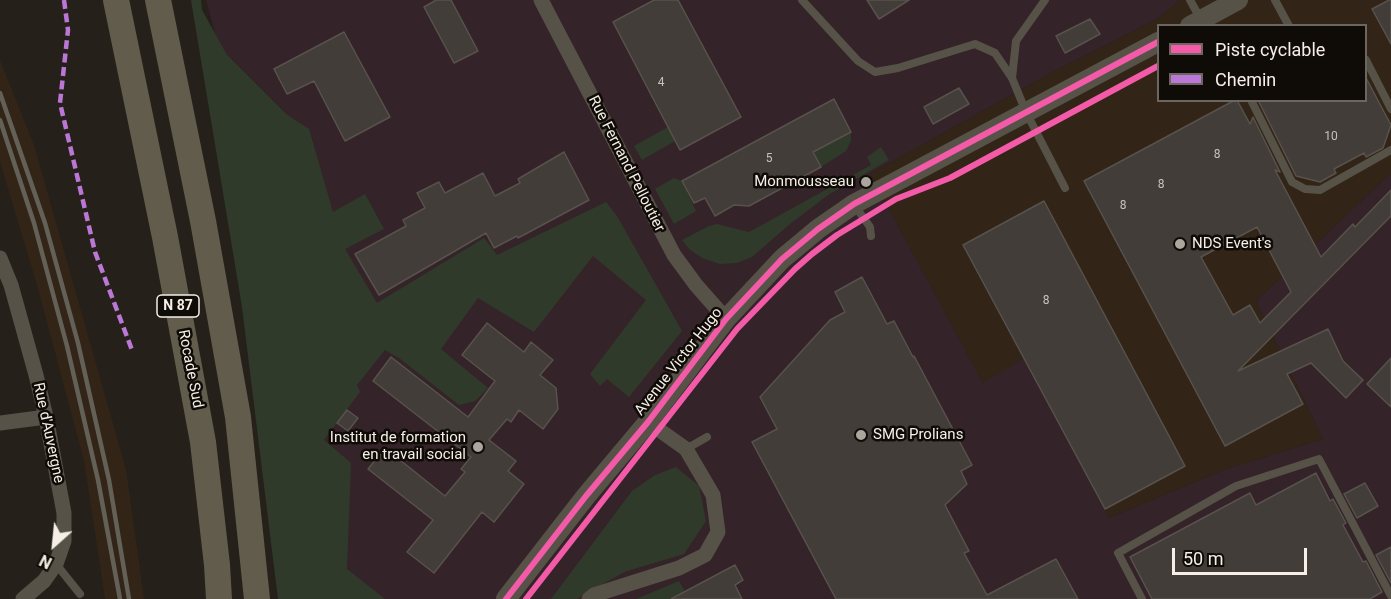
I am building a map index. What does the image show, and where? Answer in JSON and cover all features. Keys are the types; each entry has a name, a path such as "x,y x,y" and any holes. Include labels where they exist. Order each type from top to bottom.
{"highway":[{"name":"Rocade Sud","path":"116,6 165,237 203,442 219,599"},
{"name":"N 87","path":"162,7 238,417 252,539 256,599"}],"street":[{"name":"Rue Fernand Pelloutier","path":"541,0 674,255 696,285 726,319"},
{"path":"1196,23 1238,0"},
{"name":"Avenue Victor Hugo","path":"506,599 586,496 648,422 726,319 782,259 818,229 855,204 1157,44"},
{"name":"Rue d'Auvergne","path":"0,258 11,285 46,417 64,513 64,541 56,564 44,581 23,599"},
{"path":"0,423 46,417"},
{"path":"589,599 594,595 679,568 705,555 718,532 713,495 686,449 648,422"}],"lane":[{"path":"802,0 858,61 875,72 898,68 975,44 994,53 1012,78 1026,112 1065,188"},
{"path":"1012,78 1016,41 1045,0"},
{"path":"1190,0 1196,23"},
{"path":"1275,0 1288,24"},
{"path":"1367,64 1391,109"},
{"path":"1252,102 1293,182 1305,189 1320,190 1391,150"},
{"path":"855,204 870,227 871,236"},
{"path":"686,449 707,437"},
{"path":"1142,599 1118,553 1236,486 1319,459 1391,596"},
{"path":"56,564 80,594"}],"shaded area":[{"path":"206,0 1180,0 1157,19 1047,75 870,174 983,383 1024,358 1109,518 1226,469 1323,439 1256,301 1391,173 1391,599 337,599 322,428"},
{"path":"1180,0 1391,0 1391,173 1256,301 1323,439 1226,469 1109,518 1024,359 983,384 870,174 1047,75 1157,19"},
{"path":"0,60 34,145 126,469 144,599 105,599 84,461 37,285 0,162"}],"green space":[{"path":"191,0 201,0 202,10 227,55 286,114 309,129 333,212 365,194 384,229 345,249 377,303 484,238 497,255 606,202 617,216 682,331 629,397 607,379 600,386 590,374 646,300 593,256 534,332 478,298 441,349 488,388 475,401 459,405 399,358 385,350 357,385 360,392 324,440 351,463 347,569 385,599 278,599 242,307"},
{"path":"668,127 675,141 642,160 634,146"},
{"path":"851,132 851,141 846,151 821,167 813,152"},
{"path":"881,147 889,160 828,195 752,257 737,263 720,264 702,258 689,249 682,240 717,224 749,232 871,165 867,157"},
{"path":"674,178 682,181 696,211 674,224 655,189"},
{"path":"676,467 699,486 706,521 684,554 624,572 577,599 551,599 632,491 655,475"},
{"path":"679,581 689,599 636,599"}],"building":[{"path":"436,0 451,0 478,51 454,63 424,7"},
{"path":"654,0 678,0 741,117 680,150 613,22"},
{"path":"867,0 909,0 879,19"},
{"path":"1391,0 1391,44 1372,9"},
{"path":"1090,19 1100,34 1065,53 1056,36"},
{"path":"344,32 390,117 345,141 314,81 287,94 274,69"},
{"path":"1367,80 1391,125 1383,148 1366,157 1364,153 1334,169 1336,173 1320,182 1296,176 1259,102 1367,102"},
{"path":"959,88 969,104 933,124 924,107"},
{"path":"834,99 851,132 813,152 821,167 749,206 734,205 715,216 705,198 694,203 682,181"},
{"path":"1231,102 1238,102 1250,124 1253,117 1280,172 1275,170 1321,257 1353,224 1355,227 1391,190 1391,216 1238,371 1328,329 1343,361 1363,380 1346,398 1311,363 1287,374 1303,404 1225,446 1084,181","holes":["1257,227 1291,292 1260,323 1250,305 1233,315 1201,257"]},
{"path":"564,152 589,200 518,238 517,236 494,248 486,233 379,295 355,254 406,226 403,220 425,208 417,193 439,182 445,193 483,173 495,196 520,183 518,179"},
{"path":"1044,201 1185,466 1105,509 963,245"},
{"name":"SMG Prolians","path":"862,277 887,324 894,321 972,465 961,471 967,484 945,505 969,551 964,553 987,595 1056,559 1078,599 836,599 752,442 777,429 760,397 830,320 845,312 835,292"},
{"name":"Institut de formation en travail social","path":"487,323 524,352 531,342 553,360 540,375 556,388 558,409 543,429 519,410 511,422 507,419 489,440 516,461 508,471 524,484 494,522 482,512 434,573 407,552 433,520 368,469 385,448 445,496 465,472 461,469 471,457 373,381 391,357 468,417 495,381 462,355"},
{"path":"1391,358 1391,407 1367,384"},
{"path":"347,410 358,418 348,431 337,423"},
{"path":"1316,473 1330,501 1333,499 1346,523 1343,525 1382,592 1370,599 1152,599 1130,557 1250,493 1256,505"},
{"path":"1365,483 1378,506 1357,518 1344,494"},
{"path":"1391,547 1391,583 1376,555"},
{"path":"735,565 743,580 735,585 742,599 671,599"}],"railway":[{"path":"0,93 45,223 78,343 109,480 129,599"},
{"path":"0,120 34,223 67,346 98,480 120,599"}],"marked path":[{"path":"64,0 68,30 60,103 95,252 132,350"}],"cycle path":[{"path":"506,599 586,496 648,422 726,319 782,259 818,229 854,204 1157,43"},
{"path":"526,599 737,329 812,254 837,235 896,199 950,178 1157,67"}],"place":[{"name":"Monmousseau","path":"866,182"},
{"name":"NDS Event's","path":"1180,244"},
{"name":"SMG Prolians","path":"861,435"},
{"name":"Institut de formation en travail social","path":"478,447"}]}
